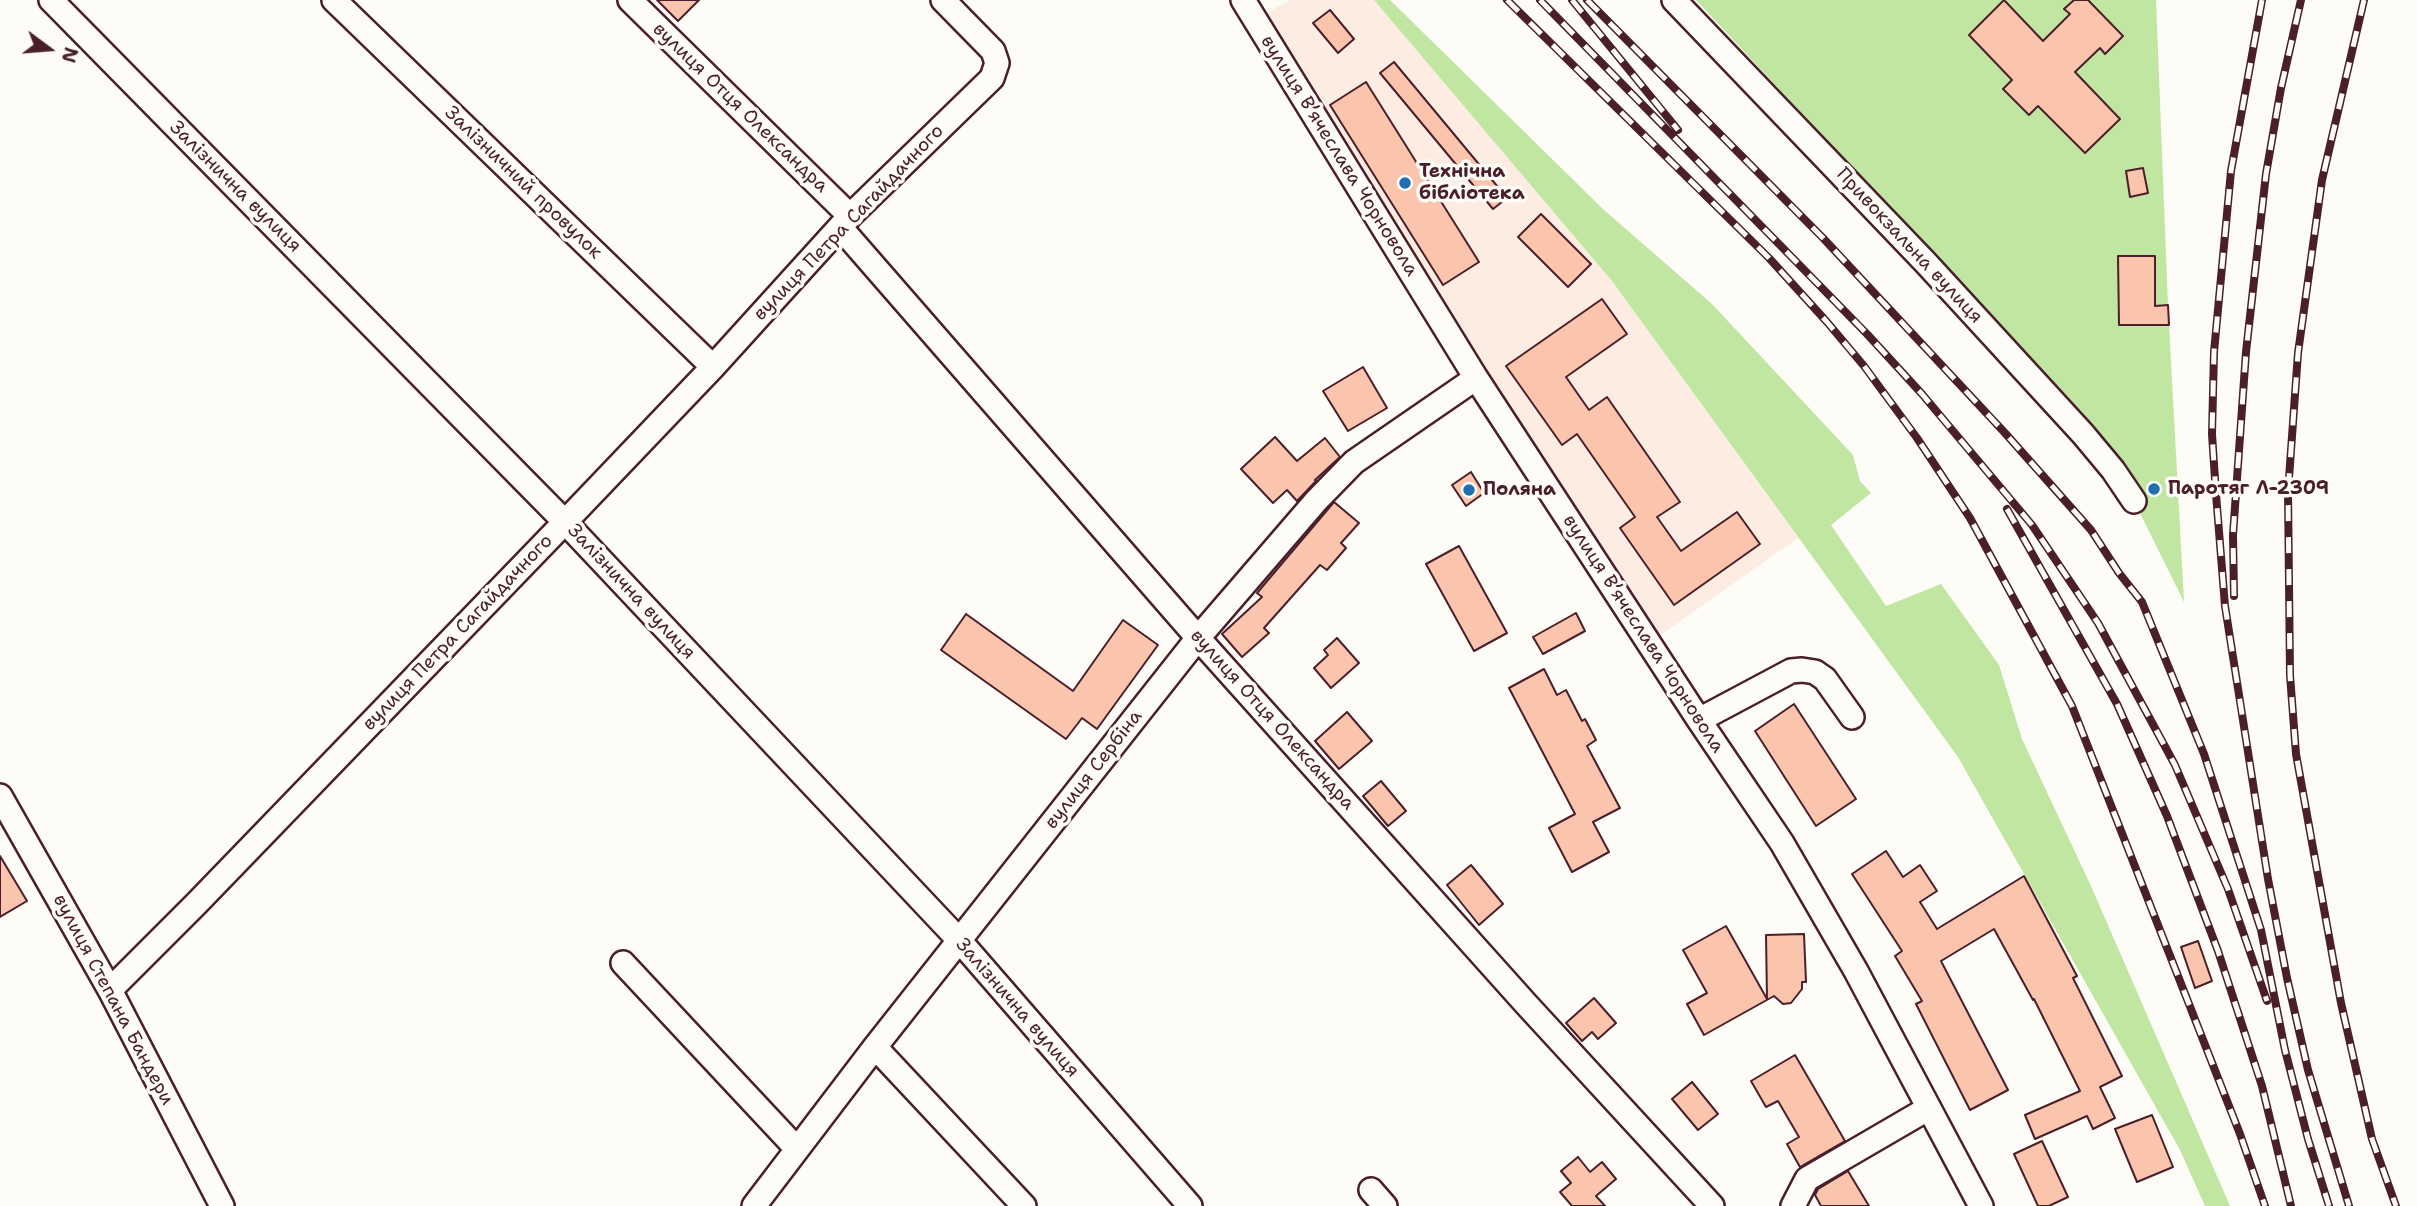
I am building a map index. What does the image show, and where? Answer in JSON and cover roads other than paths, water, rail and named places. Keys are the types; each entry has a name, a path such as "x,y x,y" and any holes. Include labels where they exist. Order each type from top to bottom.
{"street":[{"name":"Залізнична вулиця","path":"51,0 565,522 959,940 1190,1206"},
{"name":"Залізничний провулок","path":"334,0 713,367"},
{"name":"вулиця Отця Олександра","path":"630,0 845,221 1198,638 1518,995 1712,1206"},
{"name":"вулиця Петра Сагайдачного","path":"110,989 197,903 565,522 713,367 845,221 992,78 996,57 989,46 943,0"},
{"name":"вулиця Вʼячеслава Чорновола","path":"1243,0 1476,378 1782,843 1856,971 1982,1206"},
{"name":"Привокзальна вулиця","path":"1674,0 1926,263 2083,434 2134,501"},
{"name":"вулиця Сербіна","path":"754,1206 875,1047 1198,638 1335,479 1354,462 1476,378"},
{"path":"1699,720 1791,671 1802,670 1815,672 1825,679 1852,717"},
{"name":"вулиця Степана Бандери","path":"0,796 110,989 222,1206"},
{"path":"623,963 797,1149"},
{"path":"875,1047 1024,1206"},
{"path":"1793,1206 1807,1179 1929,1108"}],"railway":[{"path":"1507,0 1769,258 1827,322 1864,366 1917,438 1970,518 2072,706 2240,1134 2265,1206"},
{"path":"1540,0 1867,334 1922,394 2032,525 2098,623 2175,765 2228,889 2267,1001"},
{"path":"1572,0 1678,130"},
{"path":"1587,0 1823,238 2005,433 2091,530 2142,602 2204,754 2261,930 2285,1050 2329,1206"},
{"path":"2262,0 2231,171 2214,352 2212,434 2216,494 2225,606 2268,879 2308,1070 2349,1206"},
{"path":"2234,596 2233,535 2246,352 2266,174 2281,88 2301,0"},
{"path":"2364,0 2322,180 2298,353 2288,492 2290,675 2296,754 2341,1003 2372,1139 2396,1206"},
{"path":"2007,509 2117,704 2167,816 2218,951 2262,1086 2291,1206"}],"place":[{"name":"Технічна бібліотека","path":"1405,183"},
{"name":"Паротяг Л-2309","path":"2154,489"},
{"name":"Поляна","path":"1469,490"}]}
